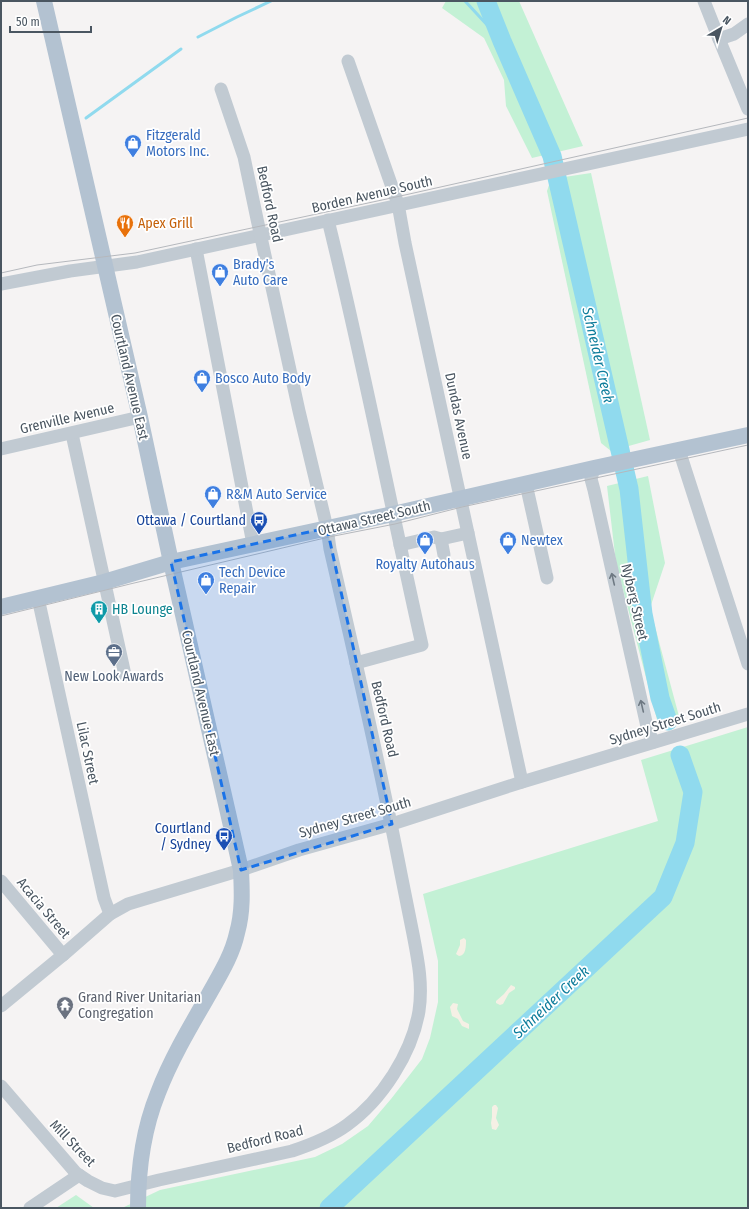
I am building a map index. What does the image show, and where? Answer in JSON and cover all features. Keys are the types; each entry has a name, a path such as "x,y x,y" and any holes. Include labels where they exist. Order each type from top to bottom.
{"main road":[{"name":"Courtland Avenue East","path":"44,1 140,417 171,562 241,870 241,911 238,933 230,955 176,1054 158,1093 144,1141 140,1162 138,1208"},
{"name":"Ottawa Street South","path":"1,607 104,582 171,562 679,450 747,438"}],"street":[{"path":"704,1 748,109"},
{"path":"720,39 734,34 748,24"},
{"name":"Dundas Avenue","path":"348,61 398,204 405,243 522,782"},
{"name":"Bedford Road","path":"138,1186 292,1151 313,1144 347,1126 366,1108 387,1084 403,1058 412,1036 421,992 419,966 392,824 330,549 327,528 299,411 244,157 221,89"},
{"name":"Borden Avenue South","path":"1,284 70,271 137,262 748,129"},
{"path":"328,220 346,293 422,644 356,663"},
{"path":"196,249 253,544"},
{"name":"Grenville Avenue","path":"1,449 72,434 140,417"},
{"path":"72,434 125,675"},
{"path":"679,450 748,664"},
{"name":"Nyberg Street","path":"601,467 591,479 648,731 654,742"},
{"path":"526,484 547,578"},
{"path":"400,545 434,537 441,539 468,533"},
{"path":"441,539 444,555"},
{"name":"Lilac Street","path":"38,598 104,898 110,914"},
{"name":"Sydney Street South","path":"1,1006 110,914 128,904 241,870 299,850 392,824 522,782 748,714"},
{"name":"Acacia Street","path":"1,881 63,955"},
{"name":"Mill Street","path":"1,1086 79,1175 102,1188 115,1191 138,1186"},
{"path":"30,1208 79,1175"}],"highlighted area":[{"path":"327,528 392,824 241,870 171,562"}],"green space":[{"path":"446,1 519,1 583,146 532,158 506,106 504,80 484,38 442,8"},
{"path":"591,173 650,440 611,451 601,443 547,191 551,179"},
{"path":"648,476 665,563 650,608 680,720 659,727 616,563 607,486"},
{"path":"748,727 748,1208 122,1208 160,1190 315,1157 342,1144 368,1126 422,1059 430,1038 438,1002 438,961 423,894 658,821 641,760"},
{"path":"76,1195 94,1208 56,1208"}],"sand":[{"path":"464,938 466,940 465,950 461,956 459,956 456,954 460,945 460,940"},
{"path":"511,985 515,987 515,989 509,993 503,1004 500,1005 496,1003 496,1001"},
{"path":"453,1003 458,1004 457,1009 463,1021 469,1024 469,1029 462,1026 458,1019 452,1016 450,1007"},
{"path":"494,1105 498,1108 496,1118 499,1125 496,1130 492,1129 491,1123 492,1107"}],"waterway":[{"path":"198,37 271,1"},
{"path":"465,1 502,41"},
{"name":"Schneider Creek","path":"486,1 552,156 629,489 643,614 660,698 668,721"},
{"path":"86,118 181,49"},
{"name":"Schneider Creek","path":"329,1208 663,897 685,843 693,792 680,755"}],"tram line":[{"path":"1,273 37,265 135,253 396,197 748,118"},
{"path":"1,616 329,537 395,524 462,507 748,445"}],"place":[{"name":"Fitzgerald Motors Inc.","path":"133,158"},
{"name":"Apex Grill","path":"125,238"},
{"name":"Brady's Auto Care","path":"220,287"},
{"name":"Bosco Auto Body","path":"202,393"},
{"name":"R&M Auto Service","path":"213,509"},
{"name":"Ottawa / Courtland","path":"259,535"},
{"name":"Royalty Autohaus","path":"425,555"},
{"name":"Newtex","path":"508,555"},
{"name":"Tech Device Repair","path":"206,595"},
{"name":"HB Lounge","path":"99,624"},
{"name":"New Look Awards","path":"114,667"},
{"name":"Courtland / Sydney","path":"224,851"},
{"name":"Grand River Unitarian Congregation","path":"65,1020"}]}
